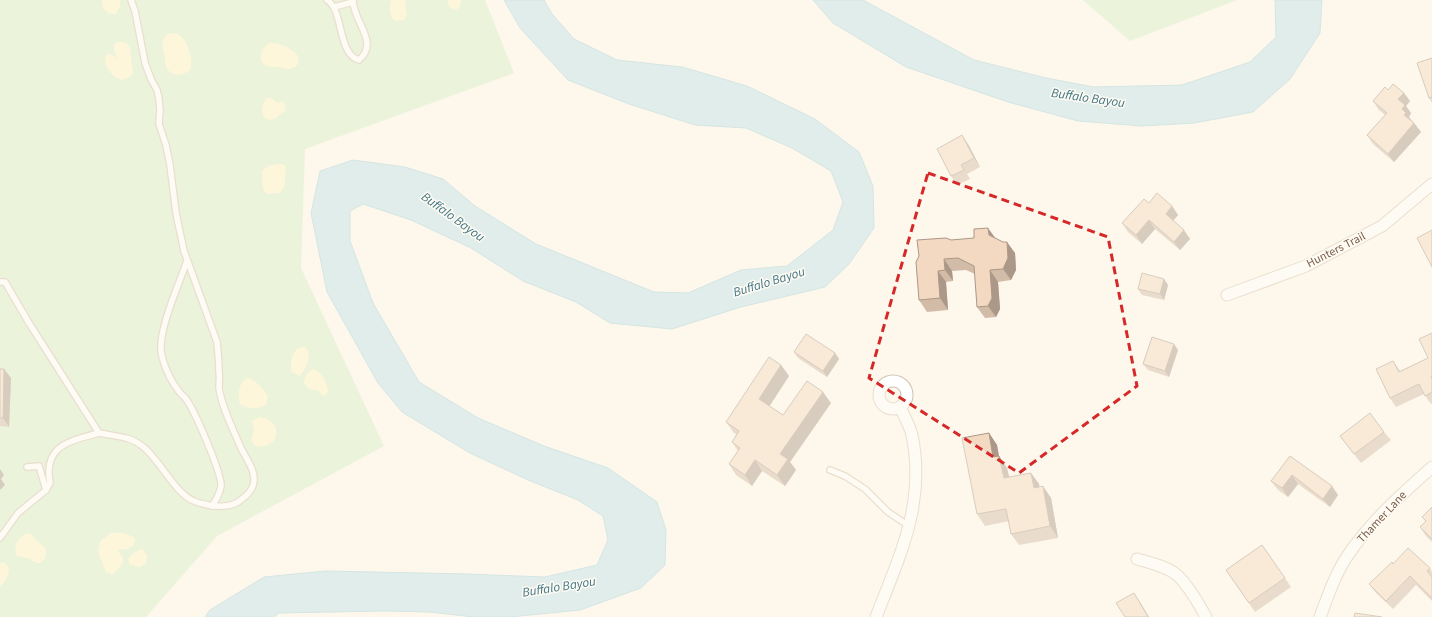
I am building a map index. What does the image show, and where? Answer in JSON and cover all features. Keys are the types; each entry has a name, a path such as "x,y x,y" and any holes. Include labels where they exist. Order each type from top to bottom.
{"street":[{"name":"Hunters Trail","path":"1227,295 1306,266 1382,226 1432,184"},
{"path":"876,617 906,538 915,500 916,469 911,434 900,407"},
{"name":"Thamer Lane","path":"1320,617 1347,556 1367,529 1390,505 1432,467"},
{"path":"1136,559 1158,564 1177,575 1206,617"}],"lane":[{"path":"0,538 18,513 46,490 50,483 48,473 49,463 58,450 66,443 99,433 128,439 142,445 186,496 193,501 212,506 233,505 248,494 254,481 253,471 233,428 222,399 219,387 219,356 217,342 187,261 176,213 166,145 159,124 159,99 157,90 145,63 135,11 131,0"},
{"path":"327,0 334,7 348,52 353,58 358,60 364,56 367,49 367,42 358,20 353,1 334,7"},
{"path":"187,261 164,327 161,351 172,381 178,391 186,398 191,407 215,462 221,485 212,506"},
{"path":"0,282 5,282 29,323 99,433"},
{"path":"27,467 39,466 46,490"},
{"path":"830,470 845,476 865,489 888,512 909,526"}],"highlighted area":[{"path":"928,173 1108,237 1137,386 1019,473 869,378"}],"green space":[{"path":"0,0 485,0 514,73 305,149 301,268 384,446 217,536 146,617 0,617"},
{"path":"1083,0 1237,0 1130,41"}],"sand":[{"path":"102,0 120,0 120,7 116,14 110,14 105,11 102,6"},
{"path":"391,0 405,0 407,15 404,20 396,21 392,17 390,9"},
{"path":"447,0 461,0 458,8 454,10 449,6"},
{"path":"172,33 181,37 188,47 190,54 190,70 180,75 170,73 165,64 163,40 166,35"},
{"path":"117,42 127,43 130,47 133,71 131,76 122,80 111,73 105,61 109,53 117,58 114,45"},
{"path":"269,43 285,46 292,50 298,56 298,64 293,68 288,69 270,67 264,64 261,55 266,45"},
{"path":"267,98 271,98 278,103 283,101 286,108 283,113 275,119 266,119 264,116 262,110 264,102"},
{"path":"277,164 286,166 285,184 283,190 279,193 267,194 263,189 262,171 268,166"},
{"path":"302,347 305,347 307,351 308,363 299,376 292,372 291,360 296,351"},
{"path":"313,369 319,372 325,380 328,390 326,395 322,395 318,390 309,389 304,383 309,371"},
{"path":"247,378 256,382 262,387 268,396 266,405 253,408 240,404 240,386"},
{"path":"259,417 267,419 272,423 276,433 272,442 266,446 258,447 253,444 251,439 254,432 252,421"},
{"path":"29,533 46,550 45,559 40,563 16,555 16,544 22,536"},
{"path":"111,533 124,533 135,538 134,545 132,547 118,550 123,558 123,561 118,569 112,574 106,572 98,552 100,541"},
{"path":"142,549 147,555 146,563 140,567 130,565 128,559 134,552"},
{"path":"0,562 7,565 9,572 3,584 0,586"}],"water":[{"name":"Buffalo Bayou","path":"504,0 544,0 552,14 574,39 617,60 682,67 747,86 815,119 859,152 873,186 874,228 849,264 825,287 741,307 672,329 610,323 576,302 523,281 471,248 411,220 363,204 350,211 350,241 373,303 419,382 478,418 544,446 608,468 657,502 666,530 665,565 641,588 580,610 510,617 474,617 429,612 384,611 279,613 274,617 205,617 210,610 264,577 325,571 545,577 597,565 608,540 603,516 578,500 528,480 470,453 402,412 378,383 327,292 311,213 320,171 353,160 405,167 443,179 475,206 536,244 654,292 688,293 741,270 787,266 833,230 843,202 831,171 792,148 746,128 695,125 629,104 568,80 520,28"},
{"name":"Buffalo Bayou","path":"813,0 863,0 974,60 1046,78 1094,87 1182,85 1250,62 1276,37 1275,0 1322,0 1320,33 1290,79 1253,112 1194,123 1142,126 1078,121 1008,102 906,67 833,23"}],"building":[{"path":"1432,58 1432,97 1429,98 1417,63"},
{"path":"1393,84 1404,93 1398,99 1405,105 1402,109 1406,113 1404,115 1414,123 1388,154 1367,135 1387,113 1373,101 1385,87 1388,90"},
{"path":"962,135 974,158 961,165 964,170 951,176 937,149"},
{"path":"1157,193 1172,206 1166,214 1184,230 1174,242 1149,220 1136,235 1122,223 1144,199 1149,203"},
{"path":"988,228 989,235 1003,242 1007,242 1008,258 1003,269 990,270 992,298 988,306 977,307 974,266 958,258 944,259 945,270 938,271 940,298 919,300 916,262 919,256 917,240 974,238 974,229"},
{"path":"1432,230 1432,267 1417,238"},
{"path":"1142,273 1164,279 1160,294 1138,289"},
{"path":"1432,333 1432,392 1425,396 1419,384 1390,398 1376,369 1393,361 1399,372 1428,358 1419,339"},
{"path":"806,334 835,353 823,371 794,352"},
{"path":"1152,337 1174,344 1165,371 1143,364"},
{"path":"769,357 781,365 759,399 783,415 807,381 823,392 780,454 788,459 777,475 755,460 745,475 729,464 740,448 732,442 739,431 726,422"},
{"path":"0,369 4,369 3,418 0,418"},
{"path":"1370,413 1384,432 1354,454 1340,436"},
{"path":"989,433 993,457 999,456 1004,478 1031,473 1034,488 1043,486 1050,526 1011,534 1006,509 977,514 962,438"},
{"path":"1290,456 1332,486 1323,499 1292,475 1282,488 1271,481"},
{"path":"1432,507 1432,539 1420,527 1426,521 1422,517"},
{"path":"1262,545 1285,578 1249,603 1226,570"},
{"path":"1408,548 1430,568 1427,571 1432,577 1432,598 1410,576 1386,601 1369,584 1392,562 1393,564"},
{"path":"1134,593 1148,617 1125,617 1116,603"},
{"path":"1355,613 1382,617 1354,617"}]}
